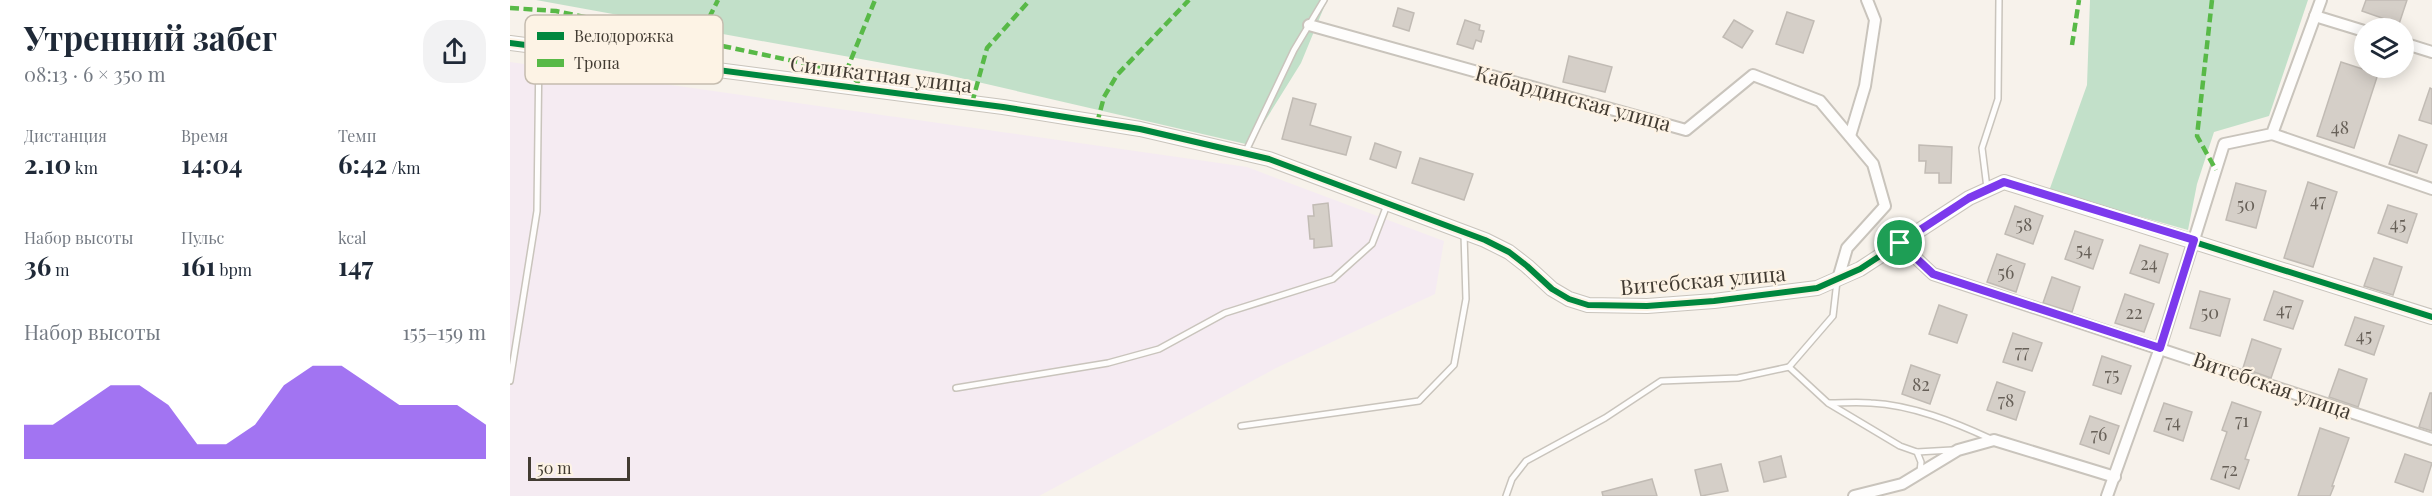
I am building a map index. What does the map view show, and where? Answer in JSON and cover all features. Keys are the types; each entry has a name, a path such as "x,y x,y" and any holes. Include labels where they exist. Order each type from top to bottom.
{"street":[{"path":"1850,136 1865,86 1875,20 1867,0"},
{"path":"2272,134 2321,0"},
{"path":"2315,16 2354,28"},
{"name":"Кабардинская улица","path":"1309,25 1686,130 1753,75 1820,101 1874,164 1885,206 1847,248 1838,279"},
{"name":"Силикатная улица","path":"510,43 525,45"},
{"path":"2414,46 2432,52"},
{"name":"Силикатная улица","path":"723,71 1003,107 1140,129 1245,154"},
{"path":"2108,496 2160,348 2224,144 2272,134 2432,189"},
{"name":"Витебская улица","path":"1245,154 1269,159 1464,232 1509,252 1552,289 1569,299 1588,304 1647,306 1714,301 1817,288 1860,269 1900,243 1933,274 2432,440"},
{"path":"1900,243 1969,198 2004,182 2194,240 2432,317"},
{"path":"1854,496 1902,484 1958,450 1994,440 2115,477"}],"lane":[{"path":"1245,154 1294,50 1324,0"},
{"path":"1988,189 1982,148 1998,99 1999,0"},
{"path":"510,381 537,211 539,84"},
{"path":"956,388 1108,363 1159,349 1225,313 1333,279 1372,244 1387,203"},
{"path":"1241,426 1419,400 1454,365 1466,299 1464,232"},
{"path":"1506,496 1512,479 1526,461 1605,418 1661,381 1738,378 1789,367 1833,316 1838,279"},
{"path":"1789,367 1828,403 1900,446 1917,452 1958,450"},
{"path":"1828,403 1872,403 1906,408 1964,426 1994,440"},
{"path":"1917,452 1921,462 1920,474"}],"shaded area":[{"path":"510,62 525,64 525,84 664,84 1247,167 1444,241 1435,294 1276,368 1039,496 510,496"}],"green space":[{"path":"536,0 1327,0 1301,63 1250,145 943,74 723,34 723,15 618,15"},
{"path":"2090,0 2308,0 2269,116 2214,132 2197,184 2188,230 2049,191 2087,85"}],"building":[{"path":"2366,0 2407,0 2401,18 2382,18 2362,11"},
{"path":"1398,8 1414,13 1409,31 1393,26"},
{"path":"1787,12 1814,21 1803,53 1776,44"},
{"path":"1465,20 1480,25 1479,30 1484,31 1481,42 1476,40 1473,49 1457,44"},
{"path":"1734,20 1753,31 1742,48 1723,37"},
{"path":"1569,56 1612,67 1605,92 1563,82"},
{"path":"2341,62 2354,66 2354,78 2377,78 2354,148 2317,136"},
{"path":"2430,88 2432,89 2432,124 2419,120"},
{"path":"1293,98 1316,104 1310,125 1351,137 1346,155 1282,139"},
{"path":"2399,135 2427,145 2417,173 2389,164"},
{"path":"1375,143 1401,152 1396,168 1370,159"},
{"path":"1919,145 1952,147 1951,183 1939,183 1939,173 1925,173 1926,161 1919,161"},
{"path":"1420,158 1473,174 1464,200 1412,183"},
{"path":"2308,182 2337,192 2313,267 2284,258"},
{"path":"2236,183 2266,191 2256,228 2226,220"},
{"path":"1328,203 1332,246 1314,248 1314,239 1310,239 1308,216 1314,216 1313,205"},
{"path":"2388,205 2417,214 2407,243 2378,233"},
{"path":"2015,206 2043,216 2033,244 2005,234"},
{"path":"2075,231 2103,240 2093,269 2065,259"},
{"path":"2140,245 2168,254 2159,283 2130,273"},
{"path":"1997,254 2025,264 2016,292 1987,282"},
{"path":"2374,258 2402,267 2393,295 2364,286"},
{"path":"2052,277 2080,287 2072,312 2043,303"},
{"path":"2200,291 2230,299 2220,336 2190,328"},
{"path":"2274,291 2303,301 2293,329 2264,320"},
{"path":"2125,294 2154,304 2144,332 2115,323"},
{"path":"1939,305 1967,315 1957,343 1929,334"},
{"path":"2355,317 2384,326 2374,355 2345,345"},
{"path":"2013,333 2042,343 2032,371 2003,362"},
{"path":"2252,339 2281,349 2271,378 2243,368"},
{"path":"2102,356 2131,366 2121,394 2093,385"},
{"path":"1911,365 1940,375 1930,404 1902,394"},
{"path":"2339,369 2367,379 2358,407 2329,397"},
{"path":"1997,382 2025,392 2016,420 1987,410"},
{"path":"2430,393 2432,393 2432,431 2419,427"},
{"path":"2232,402 2261,412 2245,459 2249,460 2239,489 2211,479 2227,432 2222,430"},
{"path":"2164,403 2192,412 2183,441 2154,431"},
{"path":"2090,416 2119,426 2109,454 2080,444"},
{"path":"2320,428 2349,438 2332,486 2334,486 2330,496 2298,496"},
{"path":"2405,454 2432,463 2423,492 2395,482"},
{"path":"1781,456 1786,477 1764,482 1759,462"},
{"path":"1721,464 1728,491 1701,496 1695,470"},
{"path":"1652,479 1657,496 1603,496 1602,492"}],"marked path":[{"path":"710,15 718,0"},
{"path":"846,72 875,0"},
{"path":"972,103 987,48 1030,0"},
{"path":"1097,123 1104,97 1117,75 1189,0"},
{"path":"2072,45 2079,0"},
{"path":"2212,0 2197,136 2216,170"},
{"path":"510,8 556,11 575,15"},
{"path":"723,46 846,72 864,87"}],"cycle path":[{"path":"510,43 525,45"},
{"path":"723,71 1003,107 1140,129 1269,159 1485,240 1509,252 1552,289 1569,299 1588,305 1647,306 1714,301 1817,288 1860,269 1969,198 2004,182 2432,317"}],"route":[{"path":"2004,182 2194,240 2160,348 1933,274 1900,243 1969,198 2004,182"}]}
